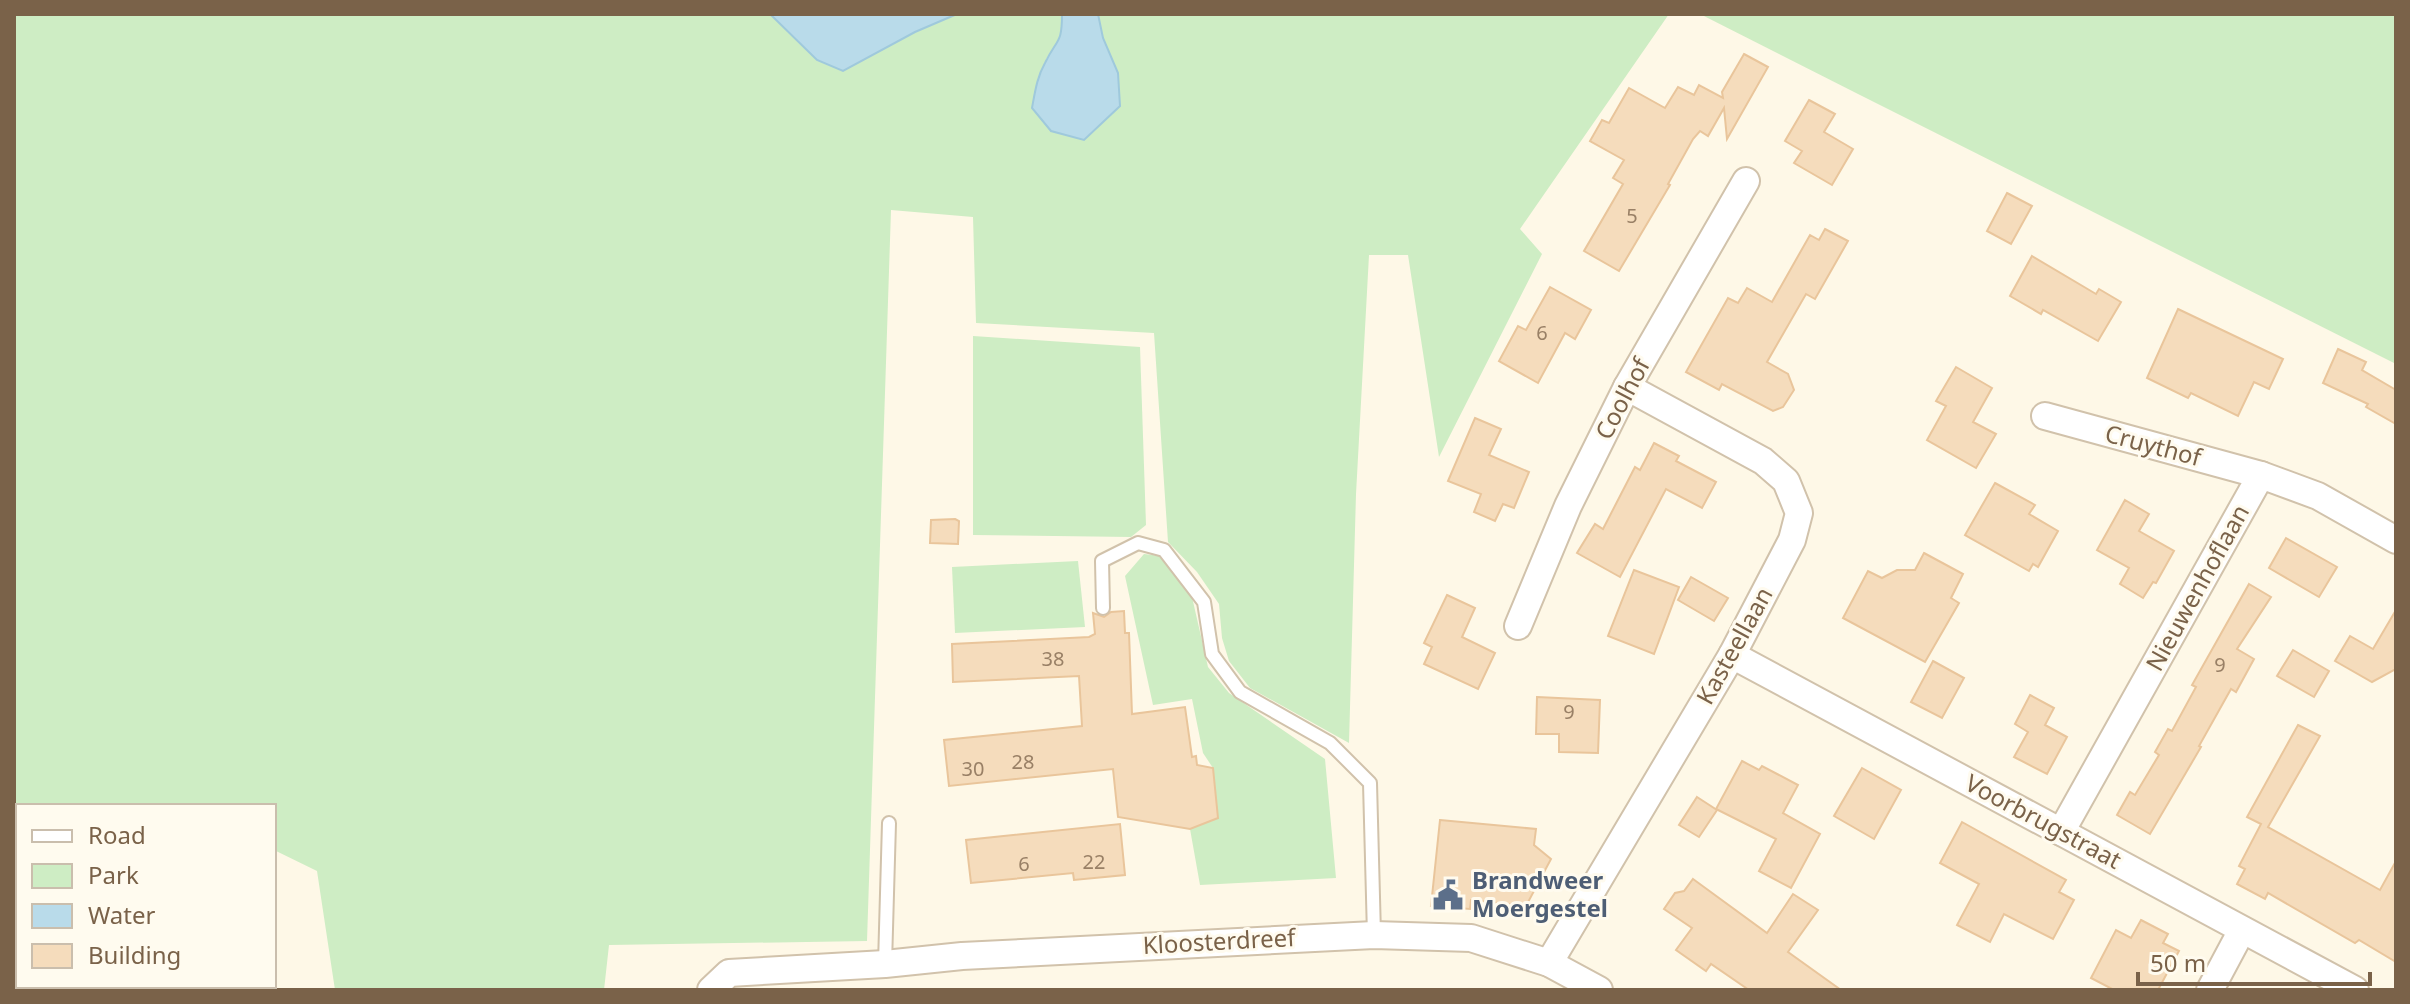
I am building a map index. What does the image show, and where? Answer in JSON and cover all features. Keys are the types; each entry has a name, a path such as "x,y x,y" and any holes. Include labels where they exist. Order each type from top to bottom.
{"street":[{"name":"Coolhof","path":"1518,626 1568,506 1627,387 1746,181"},
{"name":"Kasteellaan","path":"1549,963 1732,655 1792,540 1799,513 1786,481 1763,461 1627,387"},
{"name":"Cruythof","path":"2045,416 2261,475"},
{"path":"2261,475 2318,496 2396,540"},
{"name":"Nieuwenhoflaan","path":"2061,832 2261,475"},
{"name":"Voorbrugstraat","path":"1732,655 2355,990"},
{"path":"2210,990 2242,930"},
{"name":"Kloosterdreef","path":"711,990 729,973 962,956 1374,935 1471,938 1549,963 1599,990"}],"lane":[{"path":"1103,608 1102,561 1138,543 1164,550 1204,602 1212,654 1240,692 1330,743 1370,783 1374,935"},
{"path":"885,964 889,823"}],"green space":[{"path":"14,14 770,14 817,60 915,32 957,14 1062,14 1062,38 1046,59 1118,73 1103,38 1098,14 1669,14 1520,229 1542,254 1439,457 1408,255 1369,255 1356,494 1349,743 1250,688 1229,661 1222,638 1219,604 1197,572 1168,542 1154,333 976,323 973,217 891,210 867,941 609,945 604,990 335,990 317,871 276,851 276,804 16,804 14,858"},
{"path":"1700,14 2396,14 2396,364 1860,95"},
{"path":"973,336 1140,347 1146,525 1131,537 973,535"},
{"path":"1144,554 1161,556 1192,597 1208,667 1229,693 1325,759 1336,878 1200,885 1190,829 1218,818 1213,768 1203,753 1192,699 1153,705 1125,576"},
{"path":"1078,561 1085,627 955,633 952,567"}],"water":[{"path":"770,14 957,14 915,32 843,71 817,60"},
{"path":"1062,14 1098,14 1103,38 1118,73 1120,106 1084,140 1051,131 1032,108 1040,74 1060,37"}],"building":[{"path":"1744,54 1768,67 1727,139 1724,108 1708,136 1700,131 1693,139 1670,185 1619,271 1584,251 1623,184 1613,178 1624,160 1590,141 1602,120 1609,123 1629,88 1665,108 1678,87 1694,95 1699,85 1723,98 1722,92"},
{"path":"1809,100 1835,114 1824,132 1853,149 1832,185 1794,163 1802,151 1785,141"},
{"path":"2007,193 2032,206 2011,244 1987,231"},
{"path":"1825,229 1848,241 1815,299 1806,294 1767,362 1788,374 1794,390 1783,407 1773,411 1722,384 1719,390 1686,372 1728,298 1738,303 1747,288 1772,302 1810,235 1819,240"},
{"path":"2032,256 2096,294 2099,289 2121,302 2098,341 2043,310 2041,314 2010,296"},
{"path":"1550,287 1591,310 1575,339 1565,333 1538,383 1499,361 1518,326 1526,330"},
{"path":"2178,309 2283,359 2269,389 2254,382 2238,416 2191,393 2188,398 2147,378"},
{"path":"2338,349 2366,362 2362,370 2396,390 2396,424 2366,407 2368,404 2323,383"},
{"path":"1956,367 1992,388 1973,422 1996,434 1976,468 1927,440 1946,406 1936,401"},
{"path":"1475,418 1501,429 1489,455 1529,472 1514,508 1503,504 1495,521 1474,512 1481,494 1448,481"},
{"path":"1654,443 1679,456 1676,461 1716,482 1702,508 1666,489 1620,577 1577,553 1595,524 1603,529 1635,467 1640,470"},
{"path":"1995,483 2035,505 2029,514 2058,531 2038,567 2033,564 2029,571 1965,535"},
{"path":"2125,500 2149,514 2139,531 2174,551 2156,583 2153,582 2143,598 2120,584 2129,568 2097,550"},
{"path":"931,520 959,521 958,544 930,543"},
{"path":"2286,538 2337,567 2319,597 2269,568"},
{"path":"1924,553 1963,574 1951,598 1959,603 1925,662 1843,618 1868,571 1882,578 1897,570 1915,570"},
{"path":"1634,570 1679,587 1654,654 1608,636"},
{"path":"1691,577 1728,598 1714,621 1678,600"},
{"path":"2249,584 2271,597 2237,649 2254,659 2236,692 2231,689 2150,834 2117,815 2130,792 2135,795 2159,755 2155,752 2168,729 2172,731 2196,687 2192,685"},
{"path":"1447,595 1475,608 1462,637 1495,653 1478,689 1424,664 1432,647 1424,643"},
{"path":"2396,610 2396,669 2372,682 2335,661 2350,636 2373,649"},
{"path":"1124,611 1125,633 1129,633 1132,714 1185,707 1192,757 1196,756 1197,765 1213,768 1218,818 1190,829 1118,817 1113,769 949,786 944,740 1082,726 1079,676 953,682 952,644 1089,637 1095,634 1093,613 1104,617 1111,612"},
{"path":"2293,650 2329,671 2314,697 2277,676"},
{"path":"1933,661 1964,678 1942,718 1911,702"},
{"path":"2030,695 2054,708 2045,725 2067,737 2047,774 2014,757 2028,732 2015,724"},
{"path":"1537,697 1600,700 1598,753 1559,752 1559,734 1536,734"},
{"path":"2298,725 2320,736 2268,827 2380,890 2396,861 2396,962 2359,940 2355,943 2268,893 2265,899 2237,884 2245,869 2239,866 2261,824 2247,817"},
{"path":"1742,761 1759,770 1762,766 1798,785 1783,813 1820,834 1791,888 1759,871 1776,839 1716,809"},
{"path":"1862,768 1901,790 1874,839 1834,816"},
{"path":"1697,797 1717,810 1699,837 1679,825"},
{"path":"1440,820 1536,829 1534,845 1551,859 1526,906 1471,900 1470,909 1431,906"},
{"path":"1962,822 2066,880 2059,892 2074,900 2053,939 2004,914 1990,942 1957,925 1979,884 1940,863"},
{"path":"1120,824 1125,875 1074,880 1073,873 971,883 966,840"},
{"path":"1693,879 1767,933 1793,894 1818,910 1788,952 1841,990 1749,990 1711,964 1706,971 1676,950 1692,928 1664,909 1675,893 1684,891"},
{"path":"2141,920 2168,934 2163,943 2179,951 2158,990 2114,990 2091,978 2116,930 2131,938"}],"place":[{"name":"Brandweer Moergestel","path":"1448,895"}]}
